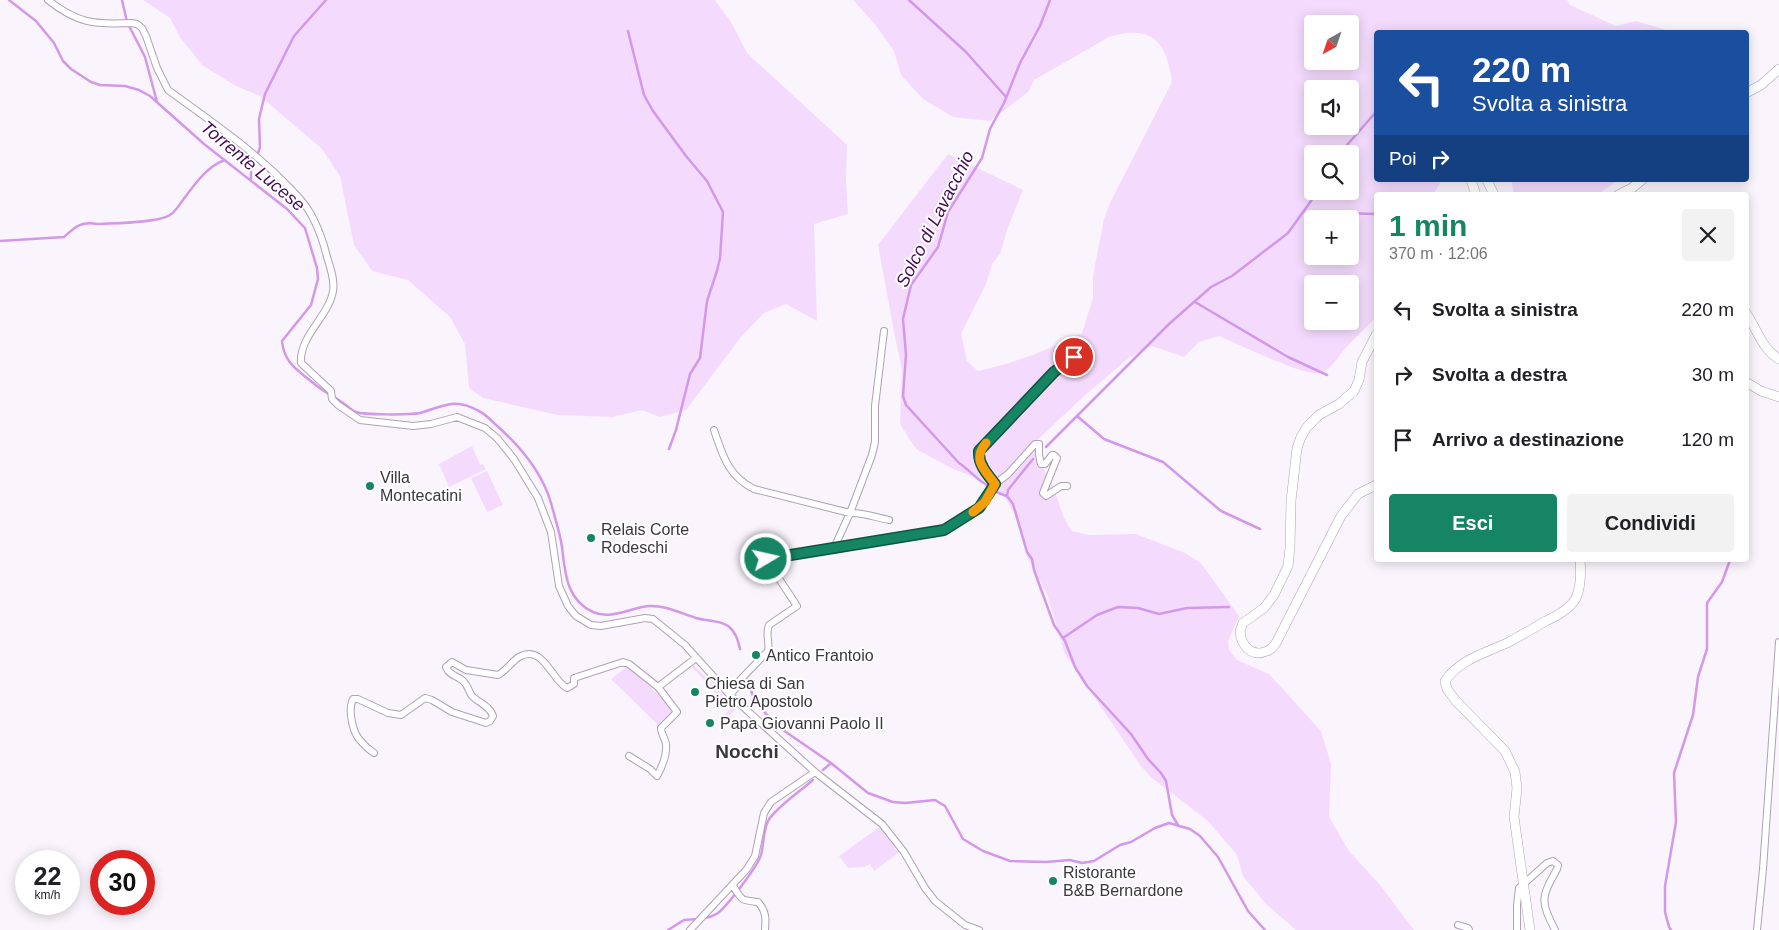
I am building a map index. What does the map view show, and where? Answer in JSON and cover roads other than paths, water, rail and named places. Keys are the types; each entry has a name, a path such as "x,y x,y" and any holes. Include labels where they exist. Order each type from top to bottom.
{"main road":[{"path":"1749,91 1761,85 1779,70"},
{"path":"1624,192 1640,182"},
{"path":"1749,318 1764,345 1772,355 1779,359"},
{"path":"1374,338 1365,356 1359,380 1354,390 1339,404 1319,415 1301,437 1297,448 1291,501 1288,566 1274,595 1264,608 1244,623 1240,631 1248,651 1254,653 1268,651 1276,643 1341,516 1358,494 1374,486"},
{"path":"1749,384 1779,397"},
{"path":"1530,930 1514,817 1517,788 1515,772 1505,751 1456,701 1447,688 1445,681 1450,673 1460,665 1508,642 1565,610 1575,599 1578,592 1581,572 1580,562"}],"street":[{"path":"48,0 76,19 87,22 137,24 142,28 146,36 157,68 168,90 256,156 300,199 313,218 324,244 334,290 328,306 306,342 300,356 301,363 332,395 338,406 360,420 377,423 413,426 432,424 458,417 485,428 497,438 514,459 538,498 551,532 559,586 568,606 576,616 591,625 601,626 646,618 653,619 685,645 730,695 814,772 882,824 904,852 925,888 936,901 965,925 979,930"},
{"path":"834,548 850,513 875,442 876,406 884,331"},
{"path":"995,484 981,465 978,457 979,451 1054,372 1080,353"},
{"path":"714,430 725,461 742,483 754,489 850,513 858,512 871,517 889,520"},
{"path":"730,695 740,683 740,680 768,651 767,630 769,625 797,606 766,559 944,530 979,508 995,484 1008,474 1035,444 1039,444 1041,464 1045,464 1049,456 1054,455 1057,458 1043,493 1046,496 1061,486 1067,486"},
{"path":"1757,930 1777,688 1779,642"},
{"path":"374,753 357,737 352,721 351,702 353,699 358,699 388,713 400,715 425,698 452,712 478,722 486,723 493,716 491,710 470,694 463,681 446,670 448,664 452,662 466,670 498,675 503,673 517,658 531,654 540,658 567,688 574,684 574,678 623,662 629,664 658,687 677,712 662,728 661,732 666,742 666,750 658,776 629,756"},
{"path":"658,687 696,658"},
{"path":"691,928 733,886 747,869 755,856 764,813 772,802 814,772"},
{"path":"1517,930 1519,888 1547,863 1553,861 1558,865 1558,869 1544,893 1548,915 1555,930"},
{"path":"733,886 746,902 758,902 763,908 766,915 765,930"},
{"path":"1458,925 1468,928 1468,930"}],"waterway":[{"name":"Torrente Lucese","path":"9,0 36,21 54,43 63,61 71,69 91,82 100,85 125,86 150,96 204,144 287,209 305,228 317,268 318,279 311,305 282,341 285,354 296,369 356,412 415,414 448,404 461,404 482,413 521,450 542,481 559,531 568,584 572,593 584,607 593,612 606,615 648,606 667,608 728,626 733,631 740,649"},
{"path":"122,0 127,22 145,57 157,102"},
{"path":"251,181 253,161 260,147 259,119 265,94 294,36 326,0"},
{"path":"909,0 966,52 1006,97"},
{"name":"Solco di Lavacchio","path":"989,486 959,463 906,405 903,396 906,355 903,319 911,285 938,247 948,212 982,158 990,129 1004,103 1020,63 1040,26 1050,0"},
{"path":"628,31 644,95 653,111 707,181 723,212 720,258 707,301 700,358 690,374 676,430 669,449"},
{"path":"1347,145 1374,114"},
{"path":"0,241 64,237 75,228 87,223 135,222 164,218 174,212 196,182 207,171 225,160"},
{"path":"1046,447 1169,324 1211,287 1232,276 1288,233 1312,200"},
{"path":"1359,214 1374,214"},
{"path":"1195,302 1288,357 1327,375"},
{"path":"1077,416 1104,439 1163,462 1221,511 1260,529"},
{"path":"1007,496 1008,490 1033,459"},
{"name":"Solco di Lavacchio","path":"996,492 1007,496 1013,504 1027,552 1032,559 1034,570 1054,625 1065,641 1075,667 1087,686 1131,734 1148,759 1161,773 1166,781 1172,815 1178,825"},
{"path":"1671,930 1665,912 1665,886 1676,822 1674,773 1693,715 1698,677 1707,649 1707,603 1722,582 1729,562"},
{"path":"1063,638 1097,615 1118,607 1138,608 1159,614 1187,608 1229,607"},
{"name":"Torrente Lucese","path":"746,677 753,696 766,714 783,730 831,763 868,793 893,802 905,803 935,800 945,806 963,839 983,851 1010,861 1046,862 1070,860 1082,863 1094,861 1120,845 1131,842 1155,828 1169,823 1190,829 1200,836 1218,857 1248,911 1265,930"},
{"path":"823,770 831,763"},
{"path":"704,918 718,913 754,868 761,855 765,829 771,816 813,780"},
{"path":"668,930 684,920 698,919"}],"place":[{"name":"Villa Montecatini","path":"370,486"},
{"name":"Relais Corte Rodeschi","path":"591,538"},
{"name":"Antico Frantoio","path":"756,655"},
{"name":"Chiesa di San Pietro Apostolo","path":"695,692"},
{"name":"Papa Giovanni Paolo II","path":"710,723"},
{"name":"Ristorante B&B Bernardone","path":"1053,881"}],"district":[{"name":"Nocchi","path":"747,751"}]}
